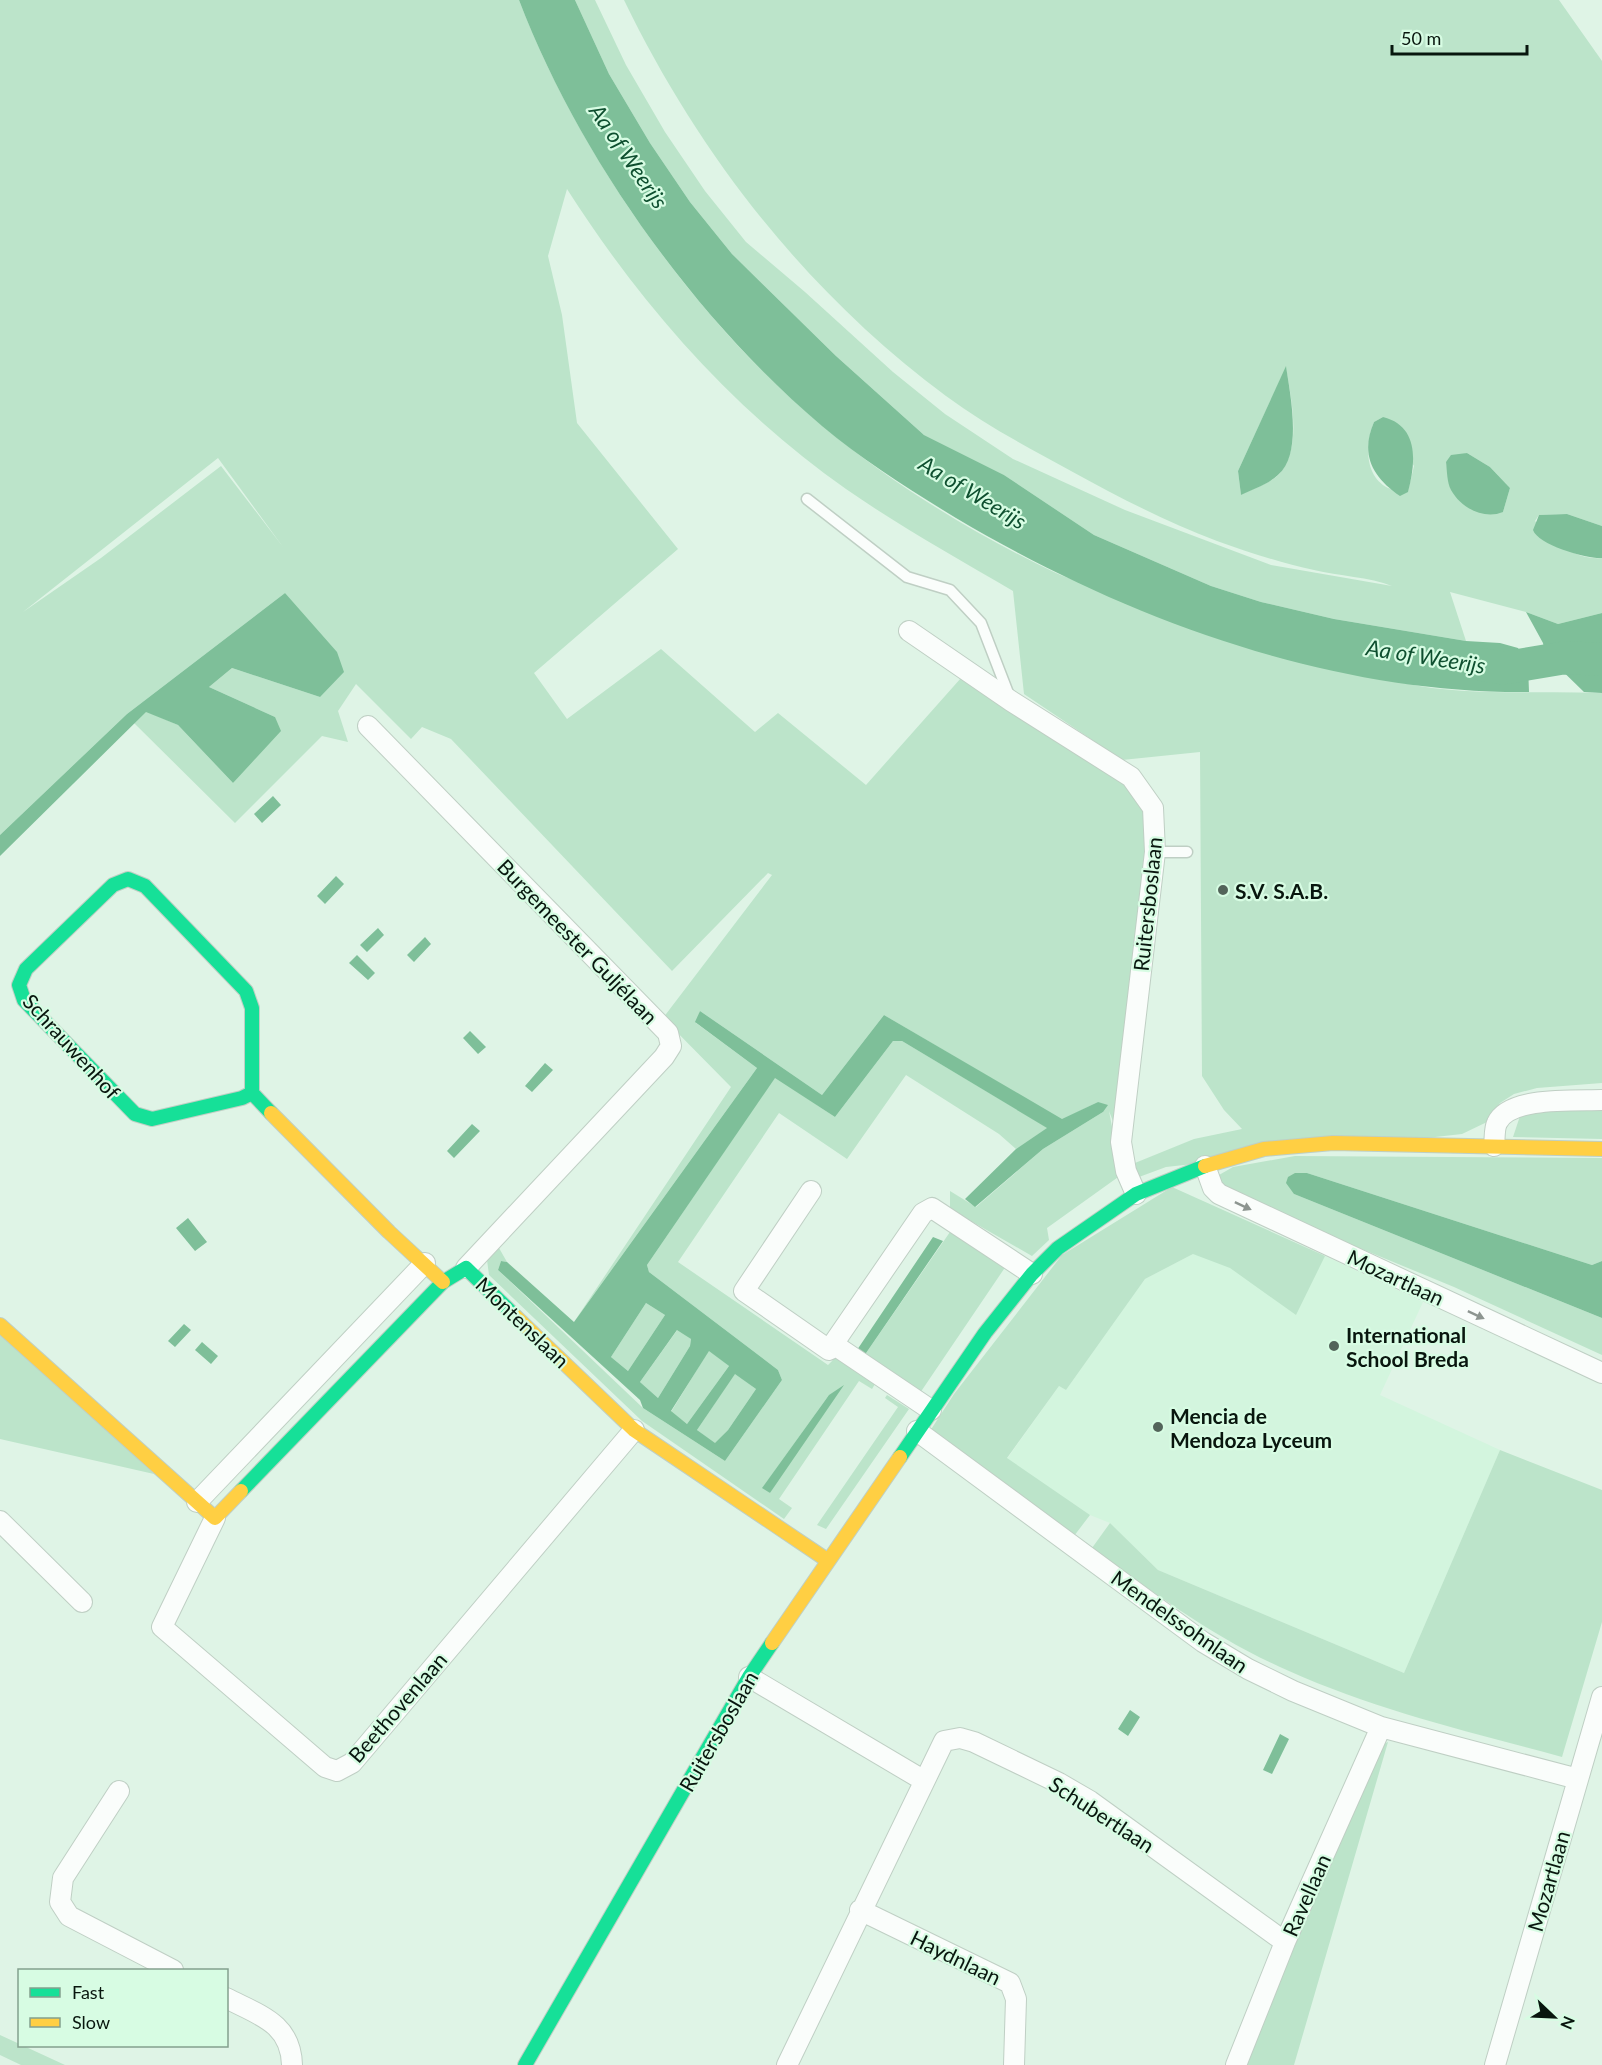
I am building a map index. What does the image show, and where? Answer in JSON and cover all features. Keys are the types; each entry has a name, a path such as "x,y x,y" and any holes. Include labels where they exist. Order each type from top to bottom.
{"street":[{"name":"Ruitersboslaan","path":"909,631 1011,701 1131,777 1153,808 1155,852 1122,1142 1126,1172 1136,1194"},
{"name":"Burgemeester Guljélaan","path":"368,726 668,1033 671,1046 664,1057 466,1268"},
{"name":"Schrauwenhof","path":"128,879 145,886 246,991 252,1008 252,1093 242,1098 152,1119 135,1114 24,1000 20,985 26,969 113,885 128,879"},
{"path":"252,1093 389,1232 443,1282"},
{"path":"1494,1146 1496,1124 1512,1108 1538,1103 1602,1100"},
{"name":"Ruitersboslaan","path":"525,2065 749,1677 827,1560 1007,1303 1032,1274 1077,1234 1136,1194 1205,1166 1264,1149 1311,1144 1602,1149"},
{"name":"Mozartlaan","path":"1205,1166 1219,1194 1602,1373"},
{"path":"811,1191 744,1291 829,1350 923,1213 932,1208 1032,1274"},
{"path":"197,1502 425,1263"},
{"name":"Montenslaan","path":"215,1518 443,1282 466,1268 634,1430 827,1560"},
{"path":"0,1325 215,1518"},
{"path":"833,1344 931,1410"},
{"name":"Beethovenlaan","path":"215,1518 162,1627 325,1767 337,1771 352,1763 634,1430"},
{"name":"Mendelssohnlaan","path":"917,1431 1203,1642 1248,1669 1293,1691 1381,1727 1578,1779"},
{"path":"0,1521 82,1602"},
{"path":"749,1677 923,1780"},
{"name":"Mozartlaan","path":"1495,2065 1602,1697"},
{"name":"Ravellaan","path":"1236,2065 1285,1942 1381,1727"},
{"name":"Schubertlaan","path":"787,2065 860,1910 944,1741 960,1738 974,1742 1059,1783 1090,1801 1285,1942"},
{"path":"119,1791 63,1878 60,1902 69,1917 169,1969"},
{"name":"Haydnlaan","path":"860,1910 1010,1983 1016,1999 1014,2065"},
{"path":"228,1999 281,2029 289,2045 291,2065"}],"lane":[{"path":"807,499 907,577 950,590 981,623 1011,701"},
{"path":"1155,852 1187,852"}],"shaded area":[{"path":"0,0 519,0 544,58 574,117 608,175 646,232 687,286 731,338 777,385 824,427 878,469 936,507 995,542 1064,576 1384,678 1453,690 1602,693 1602,1083 1537,1088 1514,1094 1500,1103 1487,1122 1462,1134 1166,1167 1139,1177 1130,1165 1194,1139 1242,1129 1224,1110 1202,1076 1200,752 1122,760 1024,694 1013,591 866,503 765,425 692,353 658,314 626,274 567,189 548,256 562,315 577,423 678,549 534,673 567,719 661,649 755,732 778,713 866,785 961,678 1127,781 1150,822 1118,1134 1109,1111 1121,1175 1047,1228 1049,1240 1032,1256 950,1209 950,1191 976,1207 1043,1149 1103,1112 1098,1102 1062,1120 884,1015 822,1095 700,1011 696,1023 757,1068 574,1322 731,1087 663,1018 772,875 768,873 672,971 451,739 422,727 411,739 356,684 338,711 348,742 322,736 235,823 134,723 146,711 178,725 233,783 275,717 209,687 232,668 320,697 285,593 127,714 0,835","holes":["218,458 283,547 221,466 101,558 23,612"]},
{"path":"575,0 595,0 626,65 665,132 705,191 746,242 893,372 945,414 1013,459 1125,510 1271,565 1392,586 1277,561 1180,526 1143,509 1023,445 946,396 895,356 848,312 761,218 686,113 624,0 1559,0 1602,61 1602,526 1567,514 1539,515 1535,521 1557,542 1573,552 1591,558 1602,558 1602,613 1558,624 1526,612 1450,592 1466,641 1334,619 1261,602 1211,586 1094,535 1004,475 924,435 836,356 732,254 690,202 650,143 609,74","holes":["1286,367 1293,421 1293,435 1287,461 1278,476 1241,495 1238,471","1383,417 1414,466 1408,491 1388,488 1374,476 1368,449 1374,422","1467,453 1490,467 1510,488 1503,512 1451,489 1446,462"]},
{"path":"893,1041 902,1041 1048,1128 1016,1149 999,1134 906,1075 847,1159 779,1113 678,1262 828,1365 834,1359 842,1358 875,1384 872,1389 859,1381 779,1499 792,1508 784,1519 642,1421 489,1275 487,1260 499,1248 507,1262 501,1261 498,1270 643,1408 725,1461 782,1380 778,1370 649,1272 647,1265 775,1077 835,1117","holes":["829,1395 770,1493 763,1487"]},
{"path":"1602,1107 1602,1139 1513,1137 1520,1116 1528,1111"},
{"path":"1295,1156 1602,1158 1602,1261 1592,1265 1307,1173 1294,1194 1602,1318 1602,1355 1454,1287 1221,1191 1219,1175 1233,1167"},
{"path":"1172,1187 1325,1256 1296,1315 1230,1268 1193,1254 1145,1279 1066,1390 1059,1386 1007,1458 1090,1515 1074,1536 930,1431 954,1394 1062,1255"},
{"path":"950,1232 1006,1266 920,1393 864,1356"},
{"name":"Mencia de Mendoza Lyceum","path":"1310,1249 1423,1302 1380,1395 1500,1450 1404,1673 1158,1570 1110,1523 1090,1515 1007,1459 1059,1386 1066,1390 1145,1279 1193,1254"},
{"path":"646,1303 665,1315 628,1371 611,1357"},
{"path":"678,1329 691,1339 690,1346 658,1398 640,1382"},
{"path":"0,1331 154,1474 0,1439"},
{"path":"709,1350 729,1366 687,1424 671,1412"},
{"path":"735,1373 756,1389 728,1430 715,1444 697,1430"},
{"path":"887,1395 909,1409 826,1529 817,1525 898,1407 885,1398"},
{"path":"1500,1450 1602,1490 1602,1622 1562,1757 1389,1709 1322,1685 1262,1659 1212,1631 1092,1548 1110,1523 1158,1570 1404,1673"},
{"path":"1388,1742 1294,2065 1245,2065 1374,1755 1381,1745"},
{"path":"0,2035 18,2043 18,2047 26,2047 65,2065 21,2065 0,2055"}],"water":[{"path":"519,0 575,0 609,74 650,143 690,202 732,254 836,356 924,435 1004,475 1094,535 1211,586 1261,602 1334,619 1466,641 1500,643 1518,648 1528,665 1529,692 1454,689 1379,680 1305,664 1232,644 1160,618 1089,588 1021,555 888,475 822,426 775,383 729,336 686,285 645,231 607,175 573,117"},
{"path":"1286,366 1292,407 1293,439 1286,465 1278,475 1265,484 1241,495 1238,471"},
{"path":"1383,417 1403,428 1412,447 1413,469 1408,492 1400,496 1382,481 1371,464 1368,444 1370,434 1374,422"},
{"path":"1467,453 1490,467 1510,488 1503,512 1488,514 1474,511 1461,502 1451,490 1446,462 1451,455"},
{"path":"1567,514 1602,526 1602,558 1575,554 1553,546 1537,536 1533,530 1539,515"},
{"path":"285,593 337,652 344,672 320,697 232,668 209,687 275,717 281,731 233,783 178,725 146,712 0,856 0,835 127,714"},
{"path":"1526,612 1558,624 1602,613 1602,693 1584,692 1545,654 1543,643"},
{"path":"273,796 281,805 262,823 254,814"},
{"path":"336,876 344,884 325,904 317,896"},
{"path":"378,928 384,935 367,952 360,945"},
{"path":"425,937 431,944 414,962 407,955"},
{"path":"357,955 375,973 368,980 349,963"},
{"path":"700,1011 822,1095 884,1015 1062,1119 1098,1102 1108,1105 1103,1112 1043,1149 975,1207 965,1199 1016,1149 1047,1128 902,1041 893,1041 835,1117 775,1078 647,1265 649,1272 778,1370 782,1380 725,1461 643,1408 640,1400 498,1270 501,1261 507,1262 574,1322 757,1068 695,1022","holes":["646,1303 665,1315 628,1371 611,1357","677,1330 691,1339 690,1346 658,1398 640,1382","709,1351 729,1366 687,1424 671,1411","735,1374 756,1389 728,1430 715,1443 697,1430"]},
{"path":"470,1031 486,1047 478,1054 463,1038"},
{"path":"545,1063 553,1070 532,1092 525,1086"},
{"path":"472,1124 480,1131 454,1158 447,1151"},
{"path":"1295,1173 1307,1173 1592,1265 1602,1261 1602,1318 1294,1194 1286,1183 1288,1177"},
{"path":"188,1218 207,1242 195,1251 176,1228"},
{"path":"933,1237 943,1241 864,1356 857,1350"},
{"path":"184,1324 191,1330 175,1347 168,1341"},
{"path":"202,1342 218,1356 211,1364 195,1350"},
{"path":"844,1385 770,1493 762,1488 829,1395"},
{"path":"1130,1710 1140,1717 1128,1736 1118,1729"},
{"path":"1280,1734 1289,1739 1272,1774 1263,1770"}],"waterway":[{"name":"Aa of Weerijs","path":"1484,665 1503,668 1563,658 1602,659"}],"traffic: fast":[{"path":"252,1093 242,1098 152,1119 135,1114 24,1000 19,985 26,969 113,885 128,879 145,886 246,991 252,1008 252,1093 271,1113"},
{"path":"900,1457 985,1333 1032,1274 1058,1248 1136,1194 1205,1166"},
{"path":"241,1491 443,1282 466,1268 514,1315"},
{"path":"525,2065 749,1677 772,1643"}],"traffic: slow":[{"path":"271,1113 389,1232 443,1282"},
{"path":"1205,1166 1264,1149 1333,1143 1602,1149"},
{"path":"514,1315 634,1430 827,1560"},
{"path":"0,1325 215,1518 241,1491"},
{"path":"772,1643 900,1457"}],"place":[{"name":"S.V. S.A.B.","path":"1223,890"},
{"name":"International School Breda","path":"1334,1346"},
{"name":"Mencia de Mendoza Lyceum","path":"1158,1427"}]}
